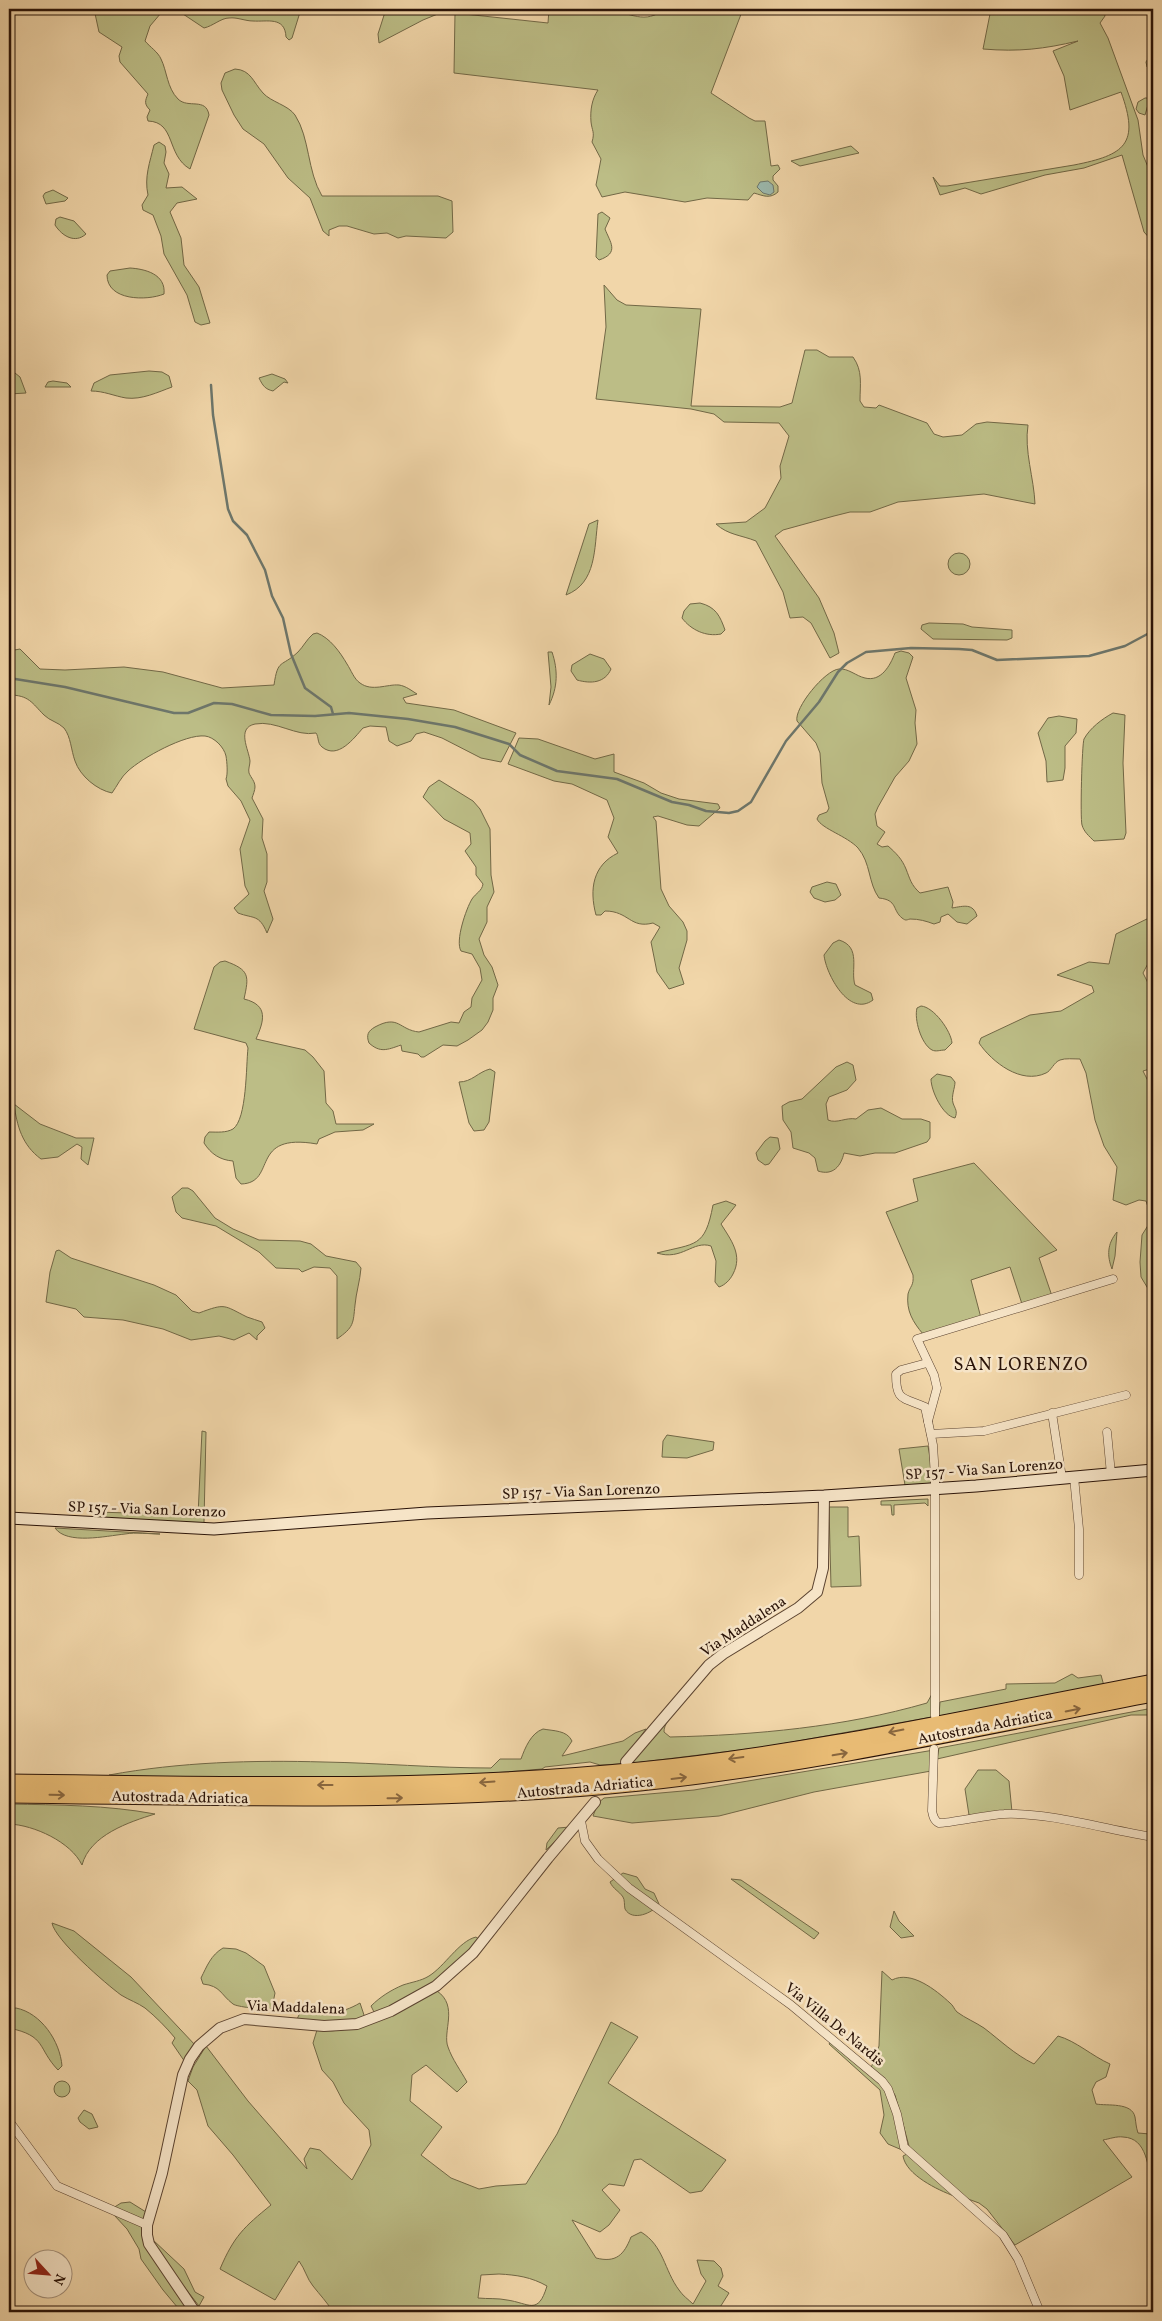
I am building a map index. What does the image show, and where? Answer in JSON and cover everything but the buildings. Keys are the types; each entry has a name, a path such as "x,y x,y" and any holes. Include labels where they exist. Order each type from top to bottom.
{"highway":[{"name":"Autostrada Adriatica","path":"9,1782 368,1786 479,1782 592,1774 686,1765 786,1750 1153,1682"},
{"name":"Autostrada Adriatica","path":"9,1795 367,1798 481,1795 593,1787 687,1777 812,1759 1153,1694"}],"main road":[{"name":"SP 157 - Via San Lorenzo","path":"9,1518 214,1529 427,1513 824,1496 935,1489 1153,1470"}],"street":[{"path":"928,1421 937,1388 934,1375 926,1363 917,1338 1113,1278"},
{"path":"926,1363 901,1370 896,1374 896,1390 900,1396 924,1408 931,1434 935,1489 935,1716"},
{"path":"931,1434 984,1431 1126,1395"},
{"path":"1052,1413 1079,1529 1079,1576"},
{"path":"1107,1432 1111,1474"},
{"name":"Via Maddalena","path":"626,1762 694,1680 709,1665 723,1654 798,1608 817,1592 824,1568 824,1496"},
{"path":"934,1749 931,1794 932,1811 934,1819 938,1822 946,1824 972,1817 1016,1813 1153,1837"},
{"name":"Via Maddalena","path":"195,2312 149,2244 146,2235 147,2225 162,2174 183,2075 190,2059 199,2046 220,2028 244,2019 324,2026 357,2024 391,2011 436,1986 473,1953 595,1802"},
{"name":"Via Villa De Nardis","path":"582,1820 585,1841 598,1859 629,1888 791,2005 882,2080 888,2089 897,2114 904,2147 1003,2235 1018,2259 1040,2312"},
{"path":"9,2121 58,2186 147,2225"}],"green space":[{"path":"602,8 644,17 657,14 664,9 743,9 711,93 749,118 755,121 765,121 771,166 778,165 780,169 773,176 773,180 778,186 778,192 770,196 754,193 748,200 707,198 685,202 625,192 602,197 596,185 601,159 592,142 591,125 591,109 598,90 454,73 455,13 548,23 549,9"},
{"path":"94,9 162,9 150,26 145,41 160,56 174,95 182,102 204,106 209,115 190,169 177,156 163,127 148,121 147,117 150,110 146,99 148,94 120,62 119,56 122,47 99,32"},
{"path":"180,9 301,9 292,38 289,40 286,37 285,30 279,23 229,18 204,28 183,14"},
{"path":"386,9 450,9 423,20 379,43 378,34"},
{"path":"991,9 1104,9 1105,16 1100,23 1108,38 1138,120 1143,155 1153,179 1153,242 1144,232 1122,155 1084,168 1045,175 981,194 965,188 940,195 933,177 940,186 947,186 1074,165 1106,157 1124,144 1128,135 1127,110 1121,92 1070,110 1064,76 1053,51 1078,41 1031,49 983,49"},
{"path":"1153,50 1153,69 1147,67 1146,62"},
{"path":"235,69 248,74 266,96 295,115 300,124 317,186 322,196 438,196 452,201 453,232 446,238 406,236 398,238 387,233 374,234 347,226 339,226 329,230 329,236 323,231 310,198 288,178 264,144 243,129 234,115 222,90 221,83 225,73"},
{"path":"1145,98 1150,98 1145,115 1139,113 1136,109 1138,102"},
{"path":"159,142 165,146 166,152 164,163 169,174 166,188 182,187 197,199 177,203 170,212 181,238 184,265 199,287 210,323 201,325 195,322 187,295 164,254 161,236 153,215 143,210 142,205 148,195 147,176 149,164 154,145"},
{"path":"851,146 859,153 800,166 791,161"},
{"path":"53,190 68,198 65,201 46,204 43,196 45,193"},
{"path":"602,212 610,218 605,229 612,247 610,254 599,260 596,257 598,214"},
{"path":"60,217 74,221 86,234 78,238 65,235 55,225 56,219"},
{"path":"130,268 148,271 158,277 164,287 164,294 148,298 138,298 129,297 114,290 109,284 107,275 110,271"},
{"path":"604,285 617,300 626,305 701,309 691,406 780,407 792,403 805,350 817,350 829,357 853,357 860,373 860,401 864,407 876,408 879,405 927,423 934,434 943,437 962,435 976,424 987,422 1028,425 1027,445 1035,504 984,494 898,502 870,512 850,512 783,530 775,536 819,598 834,633 839,653 830,658 811,623 803,617 790,618 783,592 756,541 730,533 716,524 746,522 765,508 781,478 780,466 789,436 779,423 724,422 714,414 691,409 596,399 606,327"},
{"path":"149,371 162,372 169,376 172,387 138,398 91,391 94,383 110,375"},
{"path":"15,373 20,377 26,393 9,394 9,375"},
{"path":"272,374 285,379 288,383 284,382 273,391 268,389 259,378"},
{"path":"48,382 67,383 71,387 45,387"},
{"path":"598,520 594,553 589,573 584,582 566,595 589,524"},
{"path":"959,553 967,556 970,564 967,572 959,575 951,572 948,564 951,556"},
{"path":"700,603 710,607 719,616 725,630 721,634 715,635 699,632 682,618 684,611 690,604"},
{"path":"929,623 963,624 972,627 1012,630 1012,638 1007,640 933,639 921,629 922,625"},
{"path":"317,633 334,646 356,679 365,686 402,686 417,694 403,698 406,703 454,710 516,733 501,762 481,758 442,738 424,732 416,734 411,741 397,746 389,741 386,727 370,726 363,728 345,746 334,751 328,750 319,744 316,733 301,733 263,723 249,726 246,730 245,740 250,761 249,773 255,785 252,798 263,819 262,838 267,854 267,882 264,891 273,919 267,933 259,920 238,913 234,908 249,894 245,886 240,849 250,820 241,801 228,786 226,779 226,756 218,743 212,738 197,736 164,748 128,771 112,793 95,786 77,767 70,739 64,728 46,717 26,698 9,695 9,651 20,649 40,669 65,670 124,667 163,672 222,688 274,685 275,676 281,664 298,652 313,634"},
{"path":"901,651 909,653 913,657 906,678 916,710 917,744 909,761 895,777 875,814 877,826 885,832 877,844 882,847 888,846 899,856 913,885 920,893 948,887 953,902 952,908 968,906 973,909 977,916 967,924 957,922 948,914 941,917 940,922 934,924 919,920 903,919 892,903 879,898 875,892 865,860 858,848 824,826 817,819 819,815 827,812 829,808 822,783 820,753 816,743 797,721 800,708 819,682 833,671 842,669 865,678 876,678 888,668 895,653"},
{"path":"548,652 552,652 556,672 554,692 549,705 551,687"},
{"path":"590,654 604,659 611,669 601,680 587,682 577,680 571,671 572,665"},
{"path":"1113,713 1125,715 1123,763 1126,833 1124,839 1094,841 1085,832 1081,820 1083,744 1084,739 1093,728"},
{"path":"1059,716 1077,719 1076,733 1065,746 1063,780 1047,782 1046,761 1038,733 1048,718"},
{"path":"519,738 538,739 595,759 614,754 614,772 679,799 718,804 720,808 699,826 687,825 658,816 653,817 656,821 661,889 669,906 683,922 687,931 687,940 679,968 684,984 669,989 657,972 651,942 660,927 653,923 639,924 613,912 605,911 601,915 596,915 593,896 595,879 603,864 618,853 608,837 614,818 607,800 572,784 554,781 508,764"},
{"path":"439,780 473,801 480,809 490,829 491,875 494,892 487,907 487,922 479,939 498,985 493,998 493,1010 482,1030 457,1046 443,1045 421,1057 418,1054 402,1051 401,1045 388,1049 377,1048 369,1043 368,1034 375,1027 389,1022 394,1022 412,1031 419,1032 451,1022 459,1023 464,1012 471,1007 472,998 482,980 480,968 472,954 461,951 459,940 467,910 472,899 483,884 476,875 476,867 465,851 471,844 470,833 444,819 423,797 429,787"},
{"path":"827,882 836,884 841,895 835,900 825,902 814,898 810,892 812,887"},
{"path":"1153,916 1153,954 1143,973 1153,993 1153,1068 1143,1071 1153,1091 1153,1338 1150,1292 1141,1277 1140,1262 1142,1235 1152,1219 1146,1201 1139,1200 1126,1205 1113,1200 1117,1167 1104,1146 1095,1120 1086,1073 1080,1059 1060,1060 1046,1073 1027,1076 1017,1074 999,1064 979,1043 981,1038 1030,1015 1061,1011 1094,992 1092,986 1057,975 1089,962 1109,964 1116,934"},
{"path":"839,940 846,943 853,953 855,985 871,993 873,1000 864,1004 855,1003 847,999 834,982 829,973 824,955 833,943"},
{"path":"225,961 239,967 246,975 247,985 244,999 258,1005 261,1010 261,1026 256,1039 305,1050 313,1057 324,1071 326,1103 333,1111 336,1124 374,1124 363,1130 335,1132 319,1139 317,1144 295,1142 281,1145 272,1151 259,1176 252,1182 241,1184 236,1178 233,1161 216,1156 204,1143 205,1137 209,1132 227,1131 233,1129 238,1123 243,1104 248,1048 246,1043 194,1029 214,967 220,962"},
{"path":"921,1006 926,1007 936,1015 949,1032 952,1043 945,1050 934,1051 928,1047 922,1037 916,1013 917,1008"},
{"path":"847,1062 853,1065 856,1080 847,1090 829,1097 826,1104 828,1120 856,1119 868,1110 881,1108 902,1119 921,1119 930,1122 930,1138 927,1142 895,1153 875,1153 860,1156 844,1153 838,1166 828,1172 818,1171 815,1158 809,1153 793,1148 791,1132 783,1120 782,1106 802,1099 836,1067"},
{"path":"490,1069 495,1072 489,1122 484,1130 474,1131 469,1123 459,1082 464,1082"},
{"path":"937,1074 951,1077 955,1082 952,1098 956,1112 955,1118 946,1113 935,1096 931,1079"},
{"path":"14,1104 40,1124 76,1138 94,1138 88,1165 81,1159 82,1147 77,1144 58,1157 41,1159 29,1148 25,1141 17,1120"},
{"path":"770,1137 778,1138 780,1149 769,1164 765,1165 758,1160 756,1153"},
{"path":"974,1163 1057,1250 1039,1258 1052,1296 1022,1304 1010,1267 971,1280 981,1318 923,1334 913,1321 908,1306 908,1294 913,1275 886,1212 918,1201 913,1179"},
{"path":"182,1188 188,1188 193,1191 215,1218 233,1229 259,1240 300,1241 311,1244 326,1256 356,1262 361,1268 354,1317 350,1328 337,1339 337,1276 330,1268 314,1267 302,1272 299,1269 276,1268 259,1252 216,1226 182,1218 176,1212 172,1197"},
{"path":"726,1201 736,1205 721,1224 734,1248 737,1260 733,1274 725,1284 719,1287 715,1282 716,1261 711,1246 698,1246 680,1253 666,1255 657,1253 690,1245 697,1241 706,1229 713,1205"},
{"path":"1117,1232 1112,1269 1109,1250 1111,1241"},
{"path":"59,1250 71,1258 154,1285 176,1295 192,1311 199,1313 224,1307 262,1322 265,1328 257,1336 257,1340 249,1333 234,1340 219,1336 191,1340 163,1329 123,1320 84,1317 76,1309 46,1302 50,1272 56,1251"},
{"path":"202,1431 206,1432 204,1522 202,1524 92,1520 95,1512 198,1515"},
{"path":"667,1435 714,1442 713,1450 687,1458 662,1457 663,1441"},
{"path":"928,1446 934,1483 905,1485 899,1449"},
{"path":"928,1499 928,1506 925,1503 894,1505 894,1515 892,1515 891,1505 881,1505 881,1501"},
{"path":"829,1507 848,1507 848,1537 859,1536 861,1586 831,1587"},
{"path":"55,1528 160,1534 134,1533 77,1538 61,1533"},
{"path":"1072,1674 1078,1678 1101,1675 1104,1686 939,1716 940,1702 1006,1689 1006,1684 1055,1683"},
{"path":"932,1694 932,1717 764,1747 626,1764 679,1705 665,1726 664,1732 670,1737 767,1732 832,1724 927,1703"},
{"path":"1153,1708 1153,1715 1131,1715 937,1759 939,1748"},
{"path":"543,1729 559,1732 570,1737 572,1741 562,1756 623,1741 635,1733 646,1729 620,1764 600,1765 590,1762 545,1767 542,1769 444,1777 194,1778 109,1775 163,1767 270,1761 491,1768 500,1759 521,1759 532,1737"},
{"path":"934,1750 931,1771 814,1792 719,1816 632,1823 593,1816 598,1803 604,1798 694,1790"},
{"path":"978,1770 996,1770 1009,1781 1012,1812 969,1815 965,1789"},
{"path":"9,1804 101,1807 155,1814 112,1831 93,1846 86,1855 82,1865 69,1849 51,1836 19,1825 9,1824"},
{"path":"570,1827 546,1850 547,1843 558,1828"},
{"path":"623,1873 637,1877 645,1889 654,1893 659,1904 642,1915 637,1916 628,1913 625,1909 623,1897 610,1882"},
{"path":"731,1879 741,1880 819,1933 814,1939"},
{"path":"894,1911 899,1921 914,1936 901,1938 890,1927"},
{"path":"52,1923 74,1931 131,1977 196,2046 185,2062 172,2043 175,2038 164,2026 145,2008 121,1995 93,1972 62,1940"},
{"path":"476,1937 480,1940 435,1986 375,2014 371,2006 382,1997 403,1985 429,1976 464,1943"},
{"path":"223,1948 236,1949 246,1953 264,1966 275,1993 272,2008 269,2010 235,2005 217,1989 203,1984 201,1978 207,1965 212,1957"},
{"path":"882,1971 892,1980 899,1978 915,1979 931,1987 951,2004 957,2012 984,2028 1014,2052 1034,2064 1058,2036 1071,2041 1110,2064 1106,2077 1096,2082 1092,2090 1096,2104 1129,2109 1135,2117 1138,2133 1150,2134 1153,2138 1153,2185 1145,2155 1137,2143 1131,2139 1121,2137 1103,2140 1132,2177 1015,2245 987,2209 979,2203 968,2199 920,2158 909,2146 895,2095 883,2078 871,2068 879,2046"},
{"path":"437,1991 444,1997 449,2011 448,2047 467,2082 457,2092 426,2065 412,2075 410,2101 442,2127 421,2155 451,2178 479,2189 526,2184 557,2134 611,2022 638,2037 608,2083 726,2160 702,2191 690,2193 641,2159 634,2160 624,2186 609,2184 602,2190 620,2210 609,2225 600,2232 572,2220 596,2258 609,2259 618,2256 625,2249 631,2237 641,2232 655,2244 674,2282 682,2294 693,2304 706,2281 701,2274 697,2260 714,2261 721,2268 723,2276 718,2286 729,2293 717,2312 333,2312 311,2283 299,2261 275,2300 220,2269 235,2240 271,2205 208,2126 197,2090 188,2081 193,2067 206,2046 248,2101 307,2169 304,2159 310,2148 320,2150 352,2180 371,2145 369,2130 344,2103 333,2082 322,2070 313,2043 317,2030 333,2031 364,2025","holes":["481,2275 518,2276 541,2283 547,2286 544,2295 540,2301 532,2305 504,2299 478,2298"]},
{"path":"306,2001 319,2010 326,2012 346,2010 360,2003 365,2018 339,2023 297,2019"},
{"path":"16,2008 33,2016 48,2030 60,2057 62,2066 58,2070 36,2039 21,2031 9,2028 9,2009"},
{"path":"831,2041 869,2070 884,2088 895,2114 902,2150 888,2144 880,2133 884,2115 880,2090 829,2044"},
{"path":"62,2081 68,2083 70,2089 68,2095 62,2097 56,2095 54,2089 56,2083"},
{"path":"84,2110 92,2114 98,2127 89,2129 80,2122 78,2118"},
{"path":"907,2154 954,2196 932,2186 916,2175 905,2163 903,2156"},
{"path":"130,2202 146,2212 144,2232 189,2310 178,2308 163,2290 141,2259 139,2249 127,2229 114,2215 113,2208 121,2203"},
{"path":"153,2240 184,2269 195,2292 204,2297 199,2306 158,2253"}],"shaded area":[{"path":"768,181 773,185 774,192 770,195 763,193 757,187 760,182"}],"waterway":[{"path":"211,385 213,415 228,509 233,521 247,535 265,570 272,596 283,618 291,654 305,688 331,707 333,714"},
{"path":"9,678 65,687 174,713 188,713 214,703 232,704 271,715 315,716 349,713 408,719 455,727 509,744 520,755 557,771 617,779 672,802 706,811 729,813 738,811 751,802 786,741 819,702 838,672 847,663 866,652 911,648 959,649 972,650 997,660 1089,656 1125,646 1153,631"}],"district":[{"name":"SAN LORENZO","path":"1021,1364"}]}
